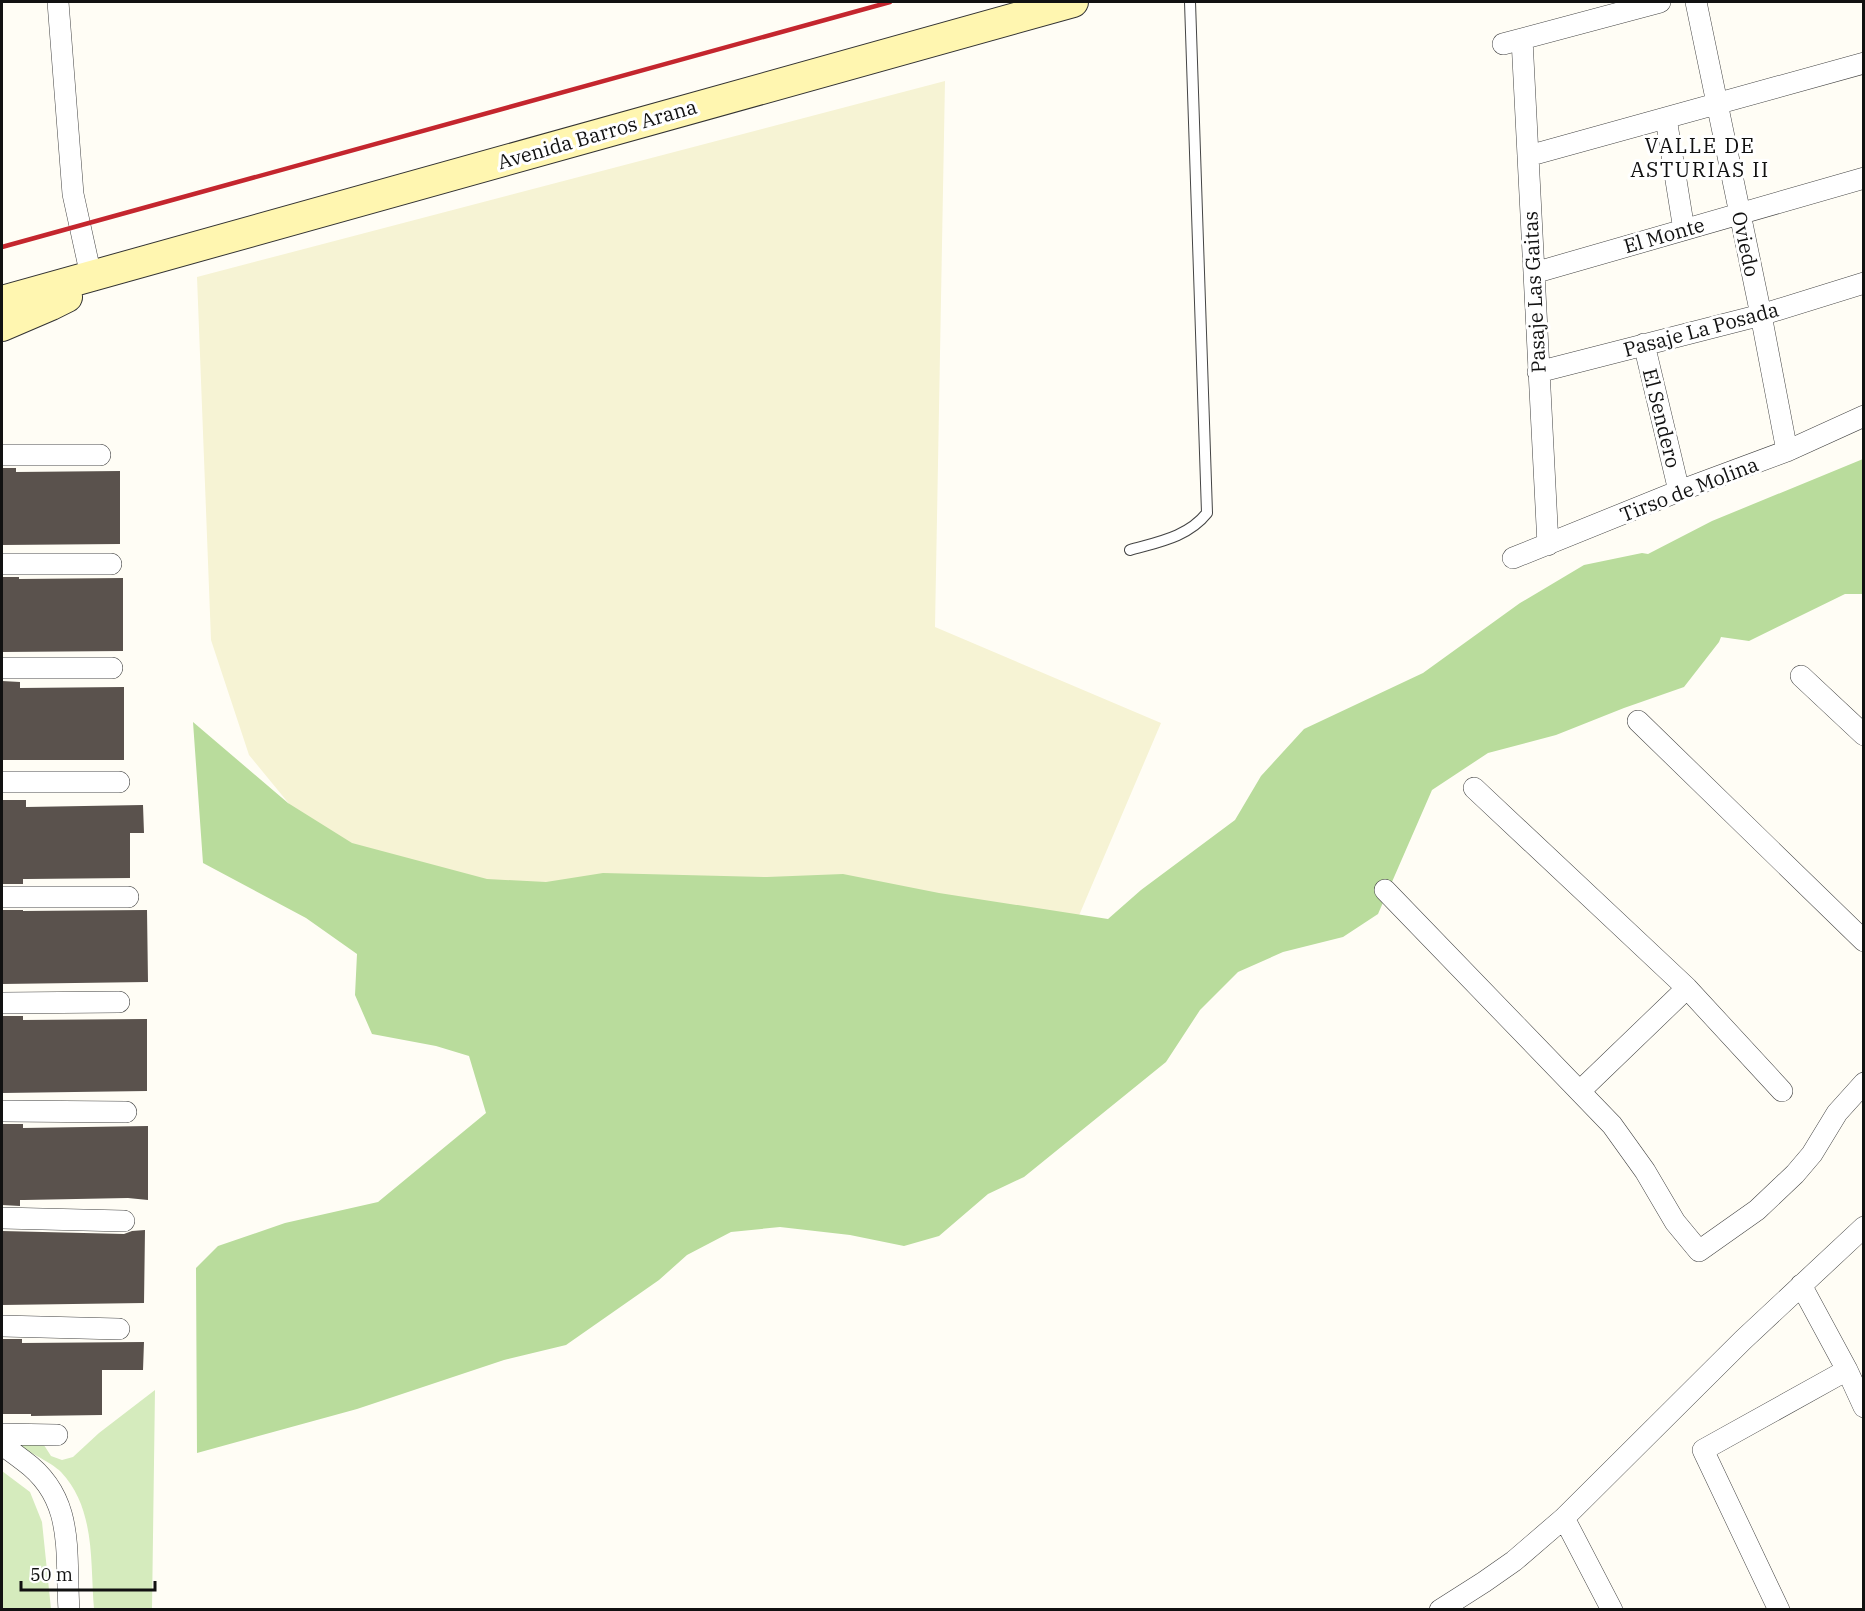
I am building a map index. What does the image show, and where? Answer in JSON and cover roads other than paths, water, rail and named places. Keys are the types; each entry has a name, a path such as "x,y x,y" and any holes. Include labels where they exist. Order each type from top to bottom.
{"main road":[{"name":"Avenida Barros Arana","path":"2,301 1073,2"},
{"name":"Avenida Barros Arana","path":"2,326 51,305 122,267"}],"street":[{"path":"58,2 73,194 91,276"},
{"name":"Pasaje Las Gaitas","path":"1548,545 1528,156 1512,42 1660,2"},
{"name":"Oviedo","path":"1696,2 1787,451"},
{"path":"1528,156 1863,63"},
{"path":"1666,118 1684,230"},
{"name":"El Monte","path":"1534,273 1863,178"},
{"name":"Pasaje La Posada","path":"1538,372 1761,315 1863,283"},
{"name":"El Sendero","path":"1644,344 1679,491"},
{"name":"Tirso de Molina","path":"1513,558 1679,491 1787,451 1863,416"},
{"path":"2,455 100,455"},
{"path":"2,564 111,564"},
{"path":"2,668 112,668"},
{"path":"1801,676 1863,735"},
{"path":"1638,721 1863,942"},
{"path":"2,782 119,782"},
{"path":"1474,788 1687,988 1782,1090"},
{"path":"1384,890 1612,1125 1661,1196 1675,1222 1699,1251 1757,1210 1783,1187 1812,1154 1837,1113 1863,1083"},
{"path":"2,897 128,897"},
{"path":"1580,1091 1687,988"},
{"path":"2,1003 119,1002"},
{"path":"2,1111 126,1112"},
{"path":"2,1218 124,1221"},
{"path":"1440,1610 1514,1561 1564,1518 1743,1340 1863,1227"},
{"path":"1801,1285 1863,1407"},
{"path":"2,1326 119,1329"},
{"path":"1779,1610 1703,1450 1846,1370"},
{"path":"2,1434 57,1435"},
{"path":"2,1446 42,1476 58,1500 65,1525 69,1610"},
{"path":"1564,1518 1612,1610"}],"lane":[{"path":"1130,550 1183,534 1202,520 1207,513 1190,2"}],"railway":[{"path":"2,247 890,2"}],"district":[{"name":"VALLE DE ASTURIAS II","path":"1700,157"}]}
